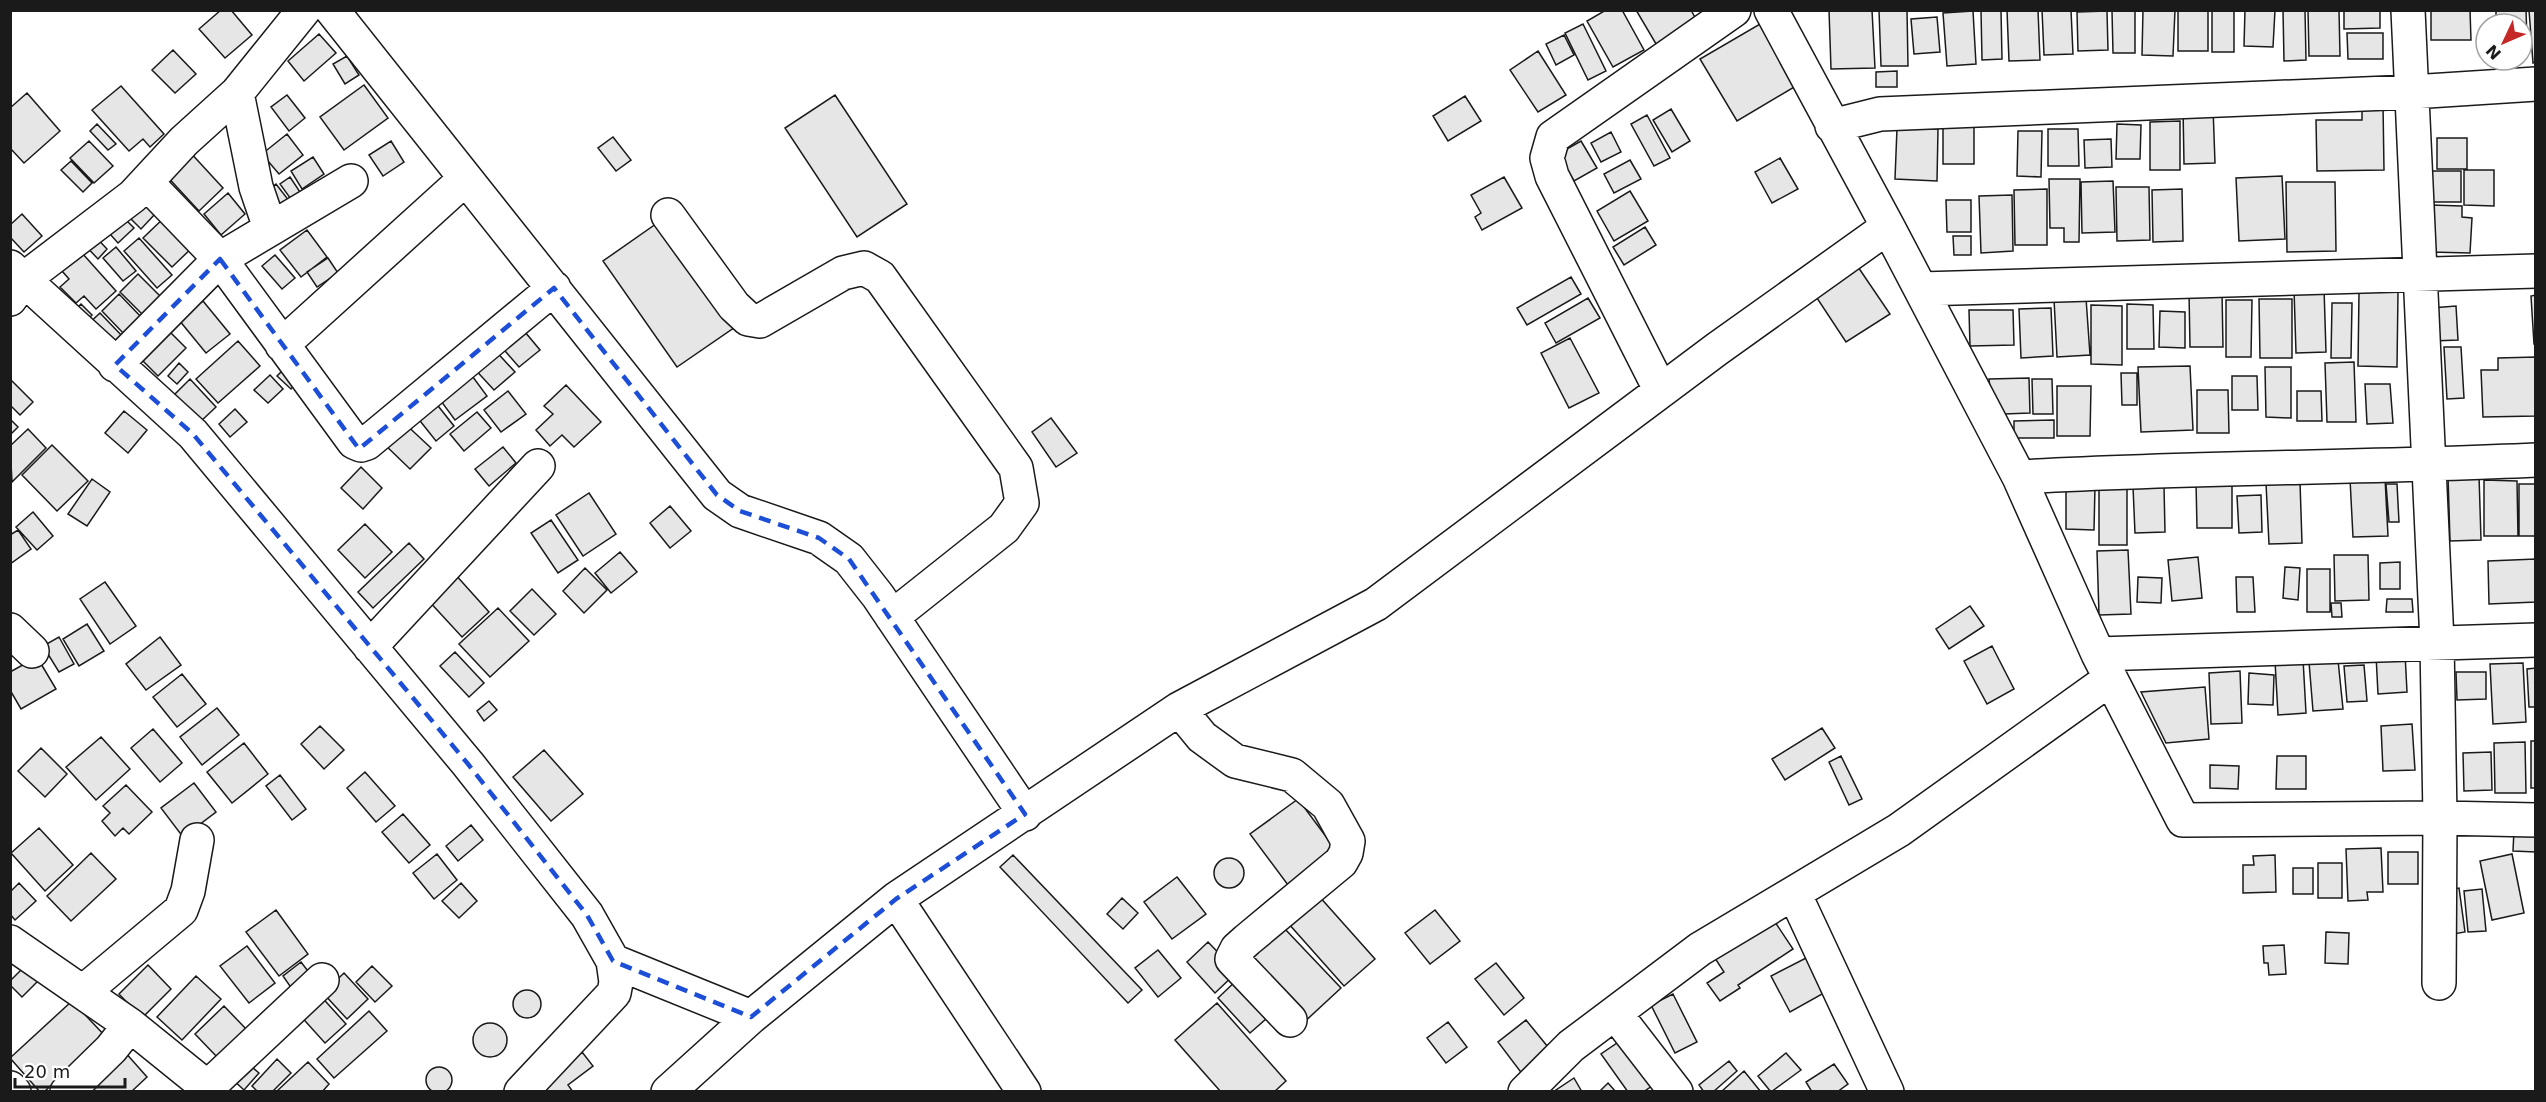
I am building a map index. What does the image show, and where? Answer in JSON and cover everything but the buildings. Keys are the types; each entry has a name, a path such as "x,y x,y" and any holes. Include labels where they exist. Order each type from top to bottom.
{"street":[{"path":"304,10 237,93 184,141 133,196 15,281 193,434 468,764 587,915 613,961 616,982 614,993 521,1092"},
{"path":"332,10 717,495 740,511 819,538 849,559 892,617 1025,814"},
{"path":"1661,391 1552,176 1546,158 1553,137 1734,10"},
{"path":"1771,10 2019,477 2104,666 2183,820 2440,818 2535,820"},
{"path":"2408,10 2422,273 2428,465 2437,642 2440,818 2439,983"},
{"path":"1832,126 1880,114 2412,93 2535,84"},
{"path":"237,93 256,187 270,228"},
{"path":"282,345 465,179"},
{"path":"115,365 220,259 351,181"},
{"path":"146,182 220,259 354,442 360,445 367,443 554,288"},
{"path":"668,215 734,306 748,319 760,321 843,273 864,268 880,277 1016,468 1022,503 1004,528 892,617"},
{"path":"668,1092 751,1017 896,900 1179,709 1376,604 1661,391 1888,227"},
{"path":"1921,289 2535,271"},
{"path":"2019,477 2121,471 2428,465 2535,460"},
{"path":"370,647 538,466"},
{"path":"1525,1092 1571,1046 1700,949 1899,830 2104,666 2437,642 2535,640"},
{"path":"1179,709 1202,737 1235,761 1292,775 1328,805 1348,841 1346,853 1341,862 1247,940 1237,949 1232,959 1290,1020"},
{"path":"83,992 181,910 188,891 197,840"},
{"path":"1794,893 1887,1092"},
{"path":"896,900 1024,1092"},
{"path":"10,942 130,1025 211,1089 322,980"},
{"path":"613,961 751,1017"},
{"path":"1615,1013 1676,1092"},
{"path":"67,1092 111,1049 130,1025"},
{"path":"10,1088 14,1092"}],"highlighted area":[{"path":"220,259 359,449 554,288 717,495 740,511 819,538 849,559 1025,814 896,899 751,1017 613,961 587,915 468,764 193,434 115,365"}]}
